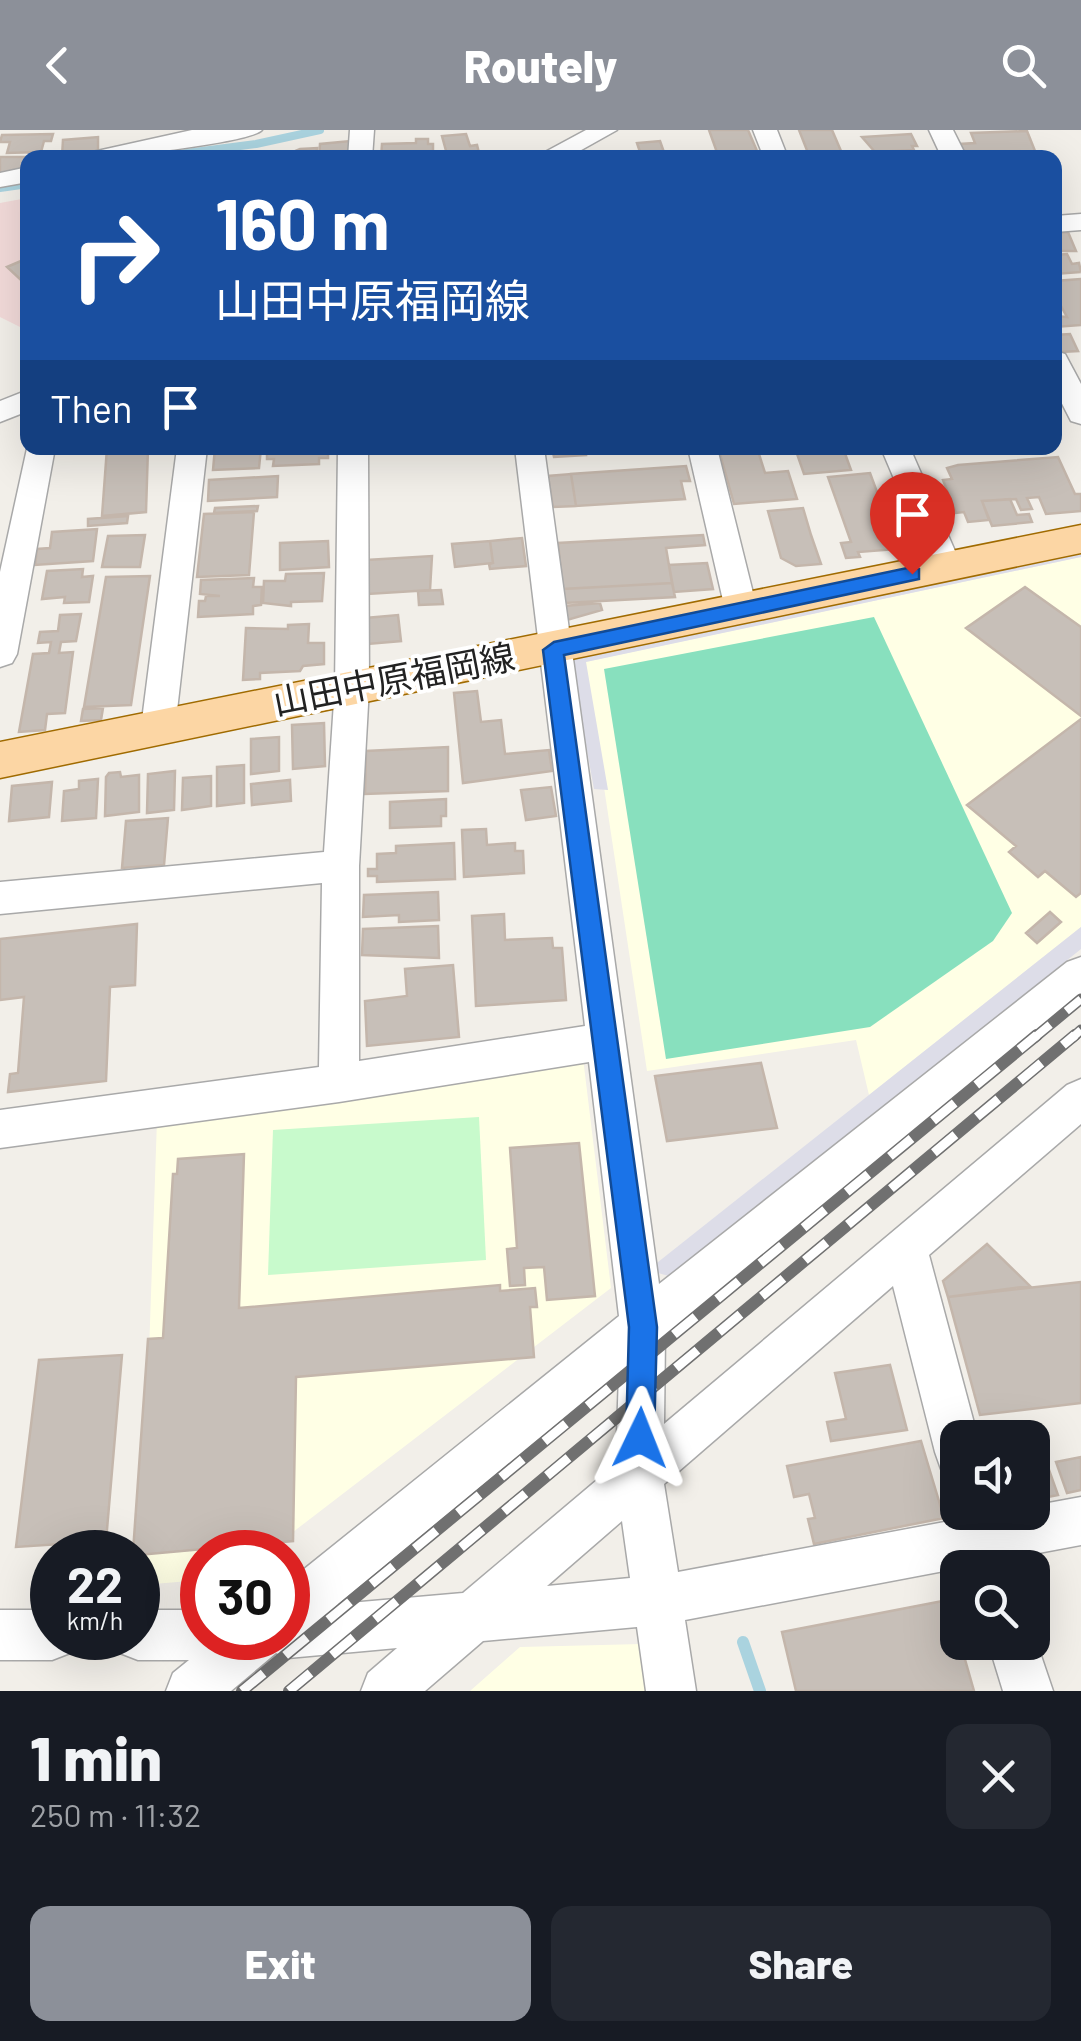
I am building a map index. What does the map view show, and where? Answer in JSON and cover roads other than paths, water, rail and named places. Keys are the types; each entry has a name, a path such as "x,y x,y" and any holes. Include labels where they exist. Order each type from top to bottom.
{"main road":[{"name":"山田中原福岡線","path":"0,760 352,686 554,650 1081,539"}],"street":[{"path":"111,147 248,130"},
{"path":"570,150 614,135"},
{"path":"1062,375 1081,414"},
{"path":"0,654 39,455"},
{"path":"158,728 191,455"},
{"path":"339,1083 341,866 352,686 354,455"},
{"path":"531,455 643,1327 639,1474 671,1691"},
{"path":"704,455 741,609"},
{"path":"898,455 946,567"},
{"path":"0,898 341,866"},
{"path":"310,1594 1081,974"},
{"path":"0,1129 339,1083 606,1041"},
{"path":"386,1691 1081,1098"},
{"path":"905,1246 950,1420"},
{"path":"310,1631 655,1601 1081,1521"},
{"path":"0,1635 30,1635"},
{"path":"191,1691 230,1660"},
{"path":"1018,1660 1028,1691"}],"waterway":[{"path":"210,150 320,130"},
{"path":"0,188 20,185"},
{"path":"743,1642 760,1691"}],"railway":[{"path":"1034,1038 1081,999"},
{"path":"1072,1038 1081,1030"},
{"path":"242,1691 1037,1035"},
{"path":"289,1691 1075,1035"}]}
